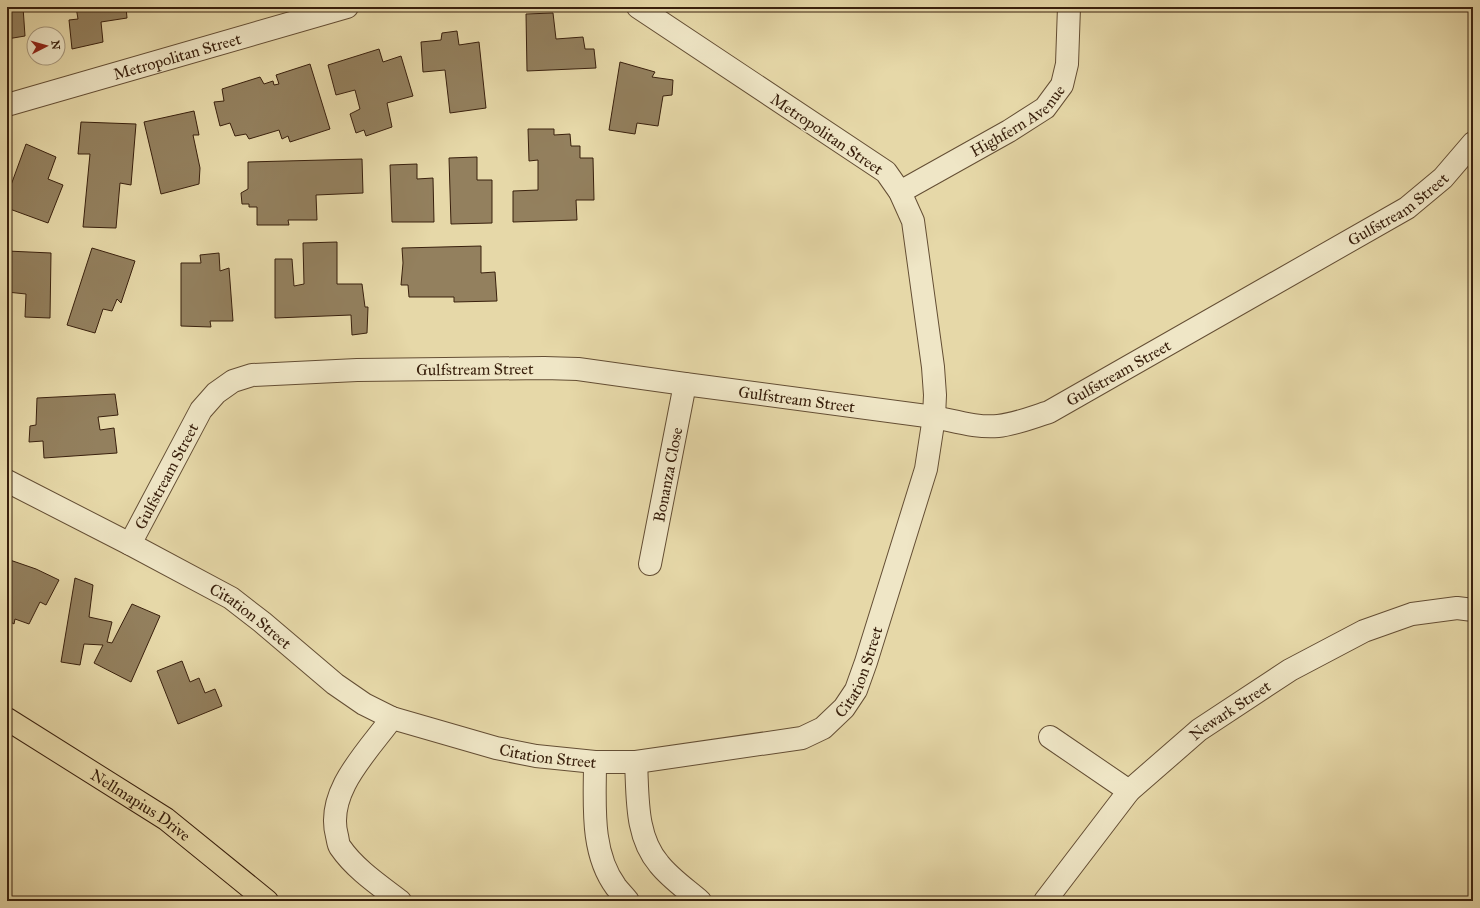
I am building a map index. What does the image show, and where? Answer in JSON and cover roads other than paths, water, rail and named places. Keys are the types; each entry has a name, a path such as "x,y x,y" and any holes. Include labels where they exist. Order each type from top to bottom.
{"main road":[{"name":"Nellmapius Drive","path":"7,719 166,819 267,901"}],"street":[{"name":"Metropolitan Street","path":"7,105 347,7"},
{"name":"Metropolitan Street","path":"638,7 886,172 900,192 913,221 933,367 935,395 934,417"},
{"name":"Highfern Avenue","path":"900,192 1009,131 1045,108 1062,85 1067,64 1069,7"},
{"name":"Gulfstream Street","path":"130,544 201,410 216,393 233,381 252,376 357,370 578,369 934,417 969,424 998,426 1023,421 1049,412 1406,208 1443,178 1473,143"},
{"name":"Bonanza Close","path":"650,564 685,384"},
{"name":"Citation Street","path":"7,481 231,598 262,622 335,684 364,704 392,718 496,748 536,756 595,762 636,762 802,738 823,728 844,708 856,690 866,662 910,521 926,469 934,417"},
{"name":"Newark Street","path":"1045,901 1129,791 1199,730 1297,666 1364,632 1412,614 1457,608 1473,610"},
{"path":"392,718 350,772 337,799 334,825 339,846 360,869 400,901"},
{"path":"1050,737 1129,791"},
{"path":"595,762 595,815 598,844 605,867 616,887 628,901"},
{"path":"636,762 640,824 646,843 658,864 700,901"}]}
